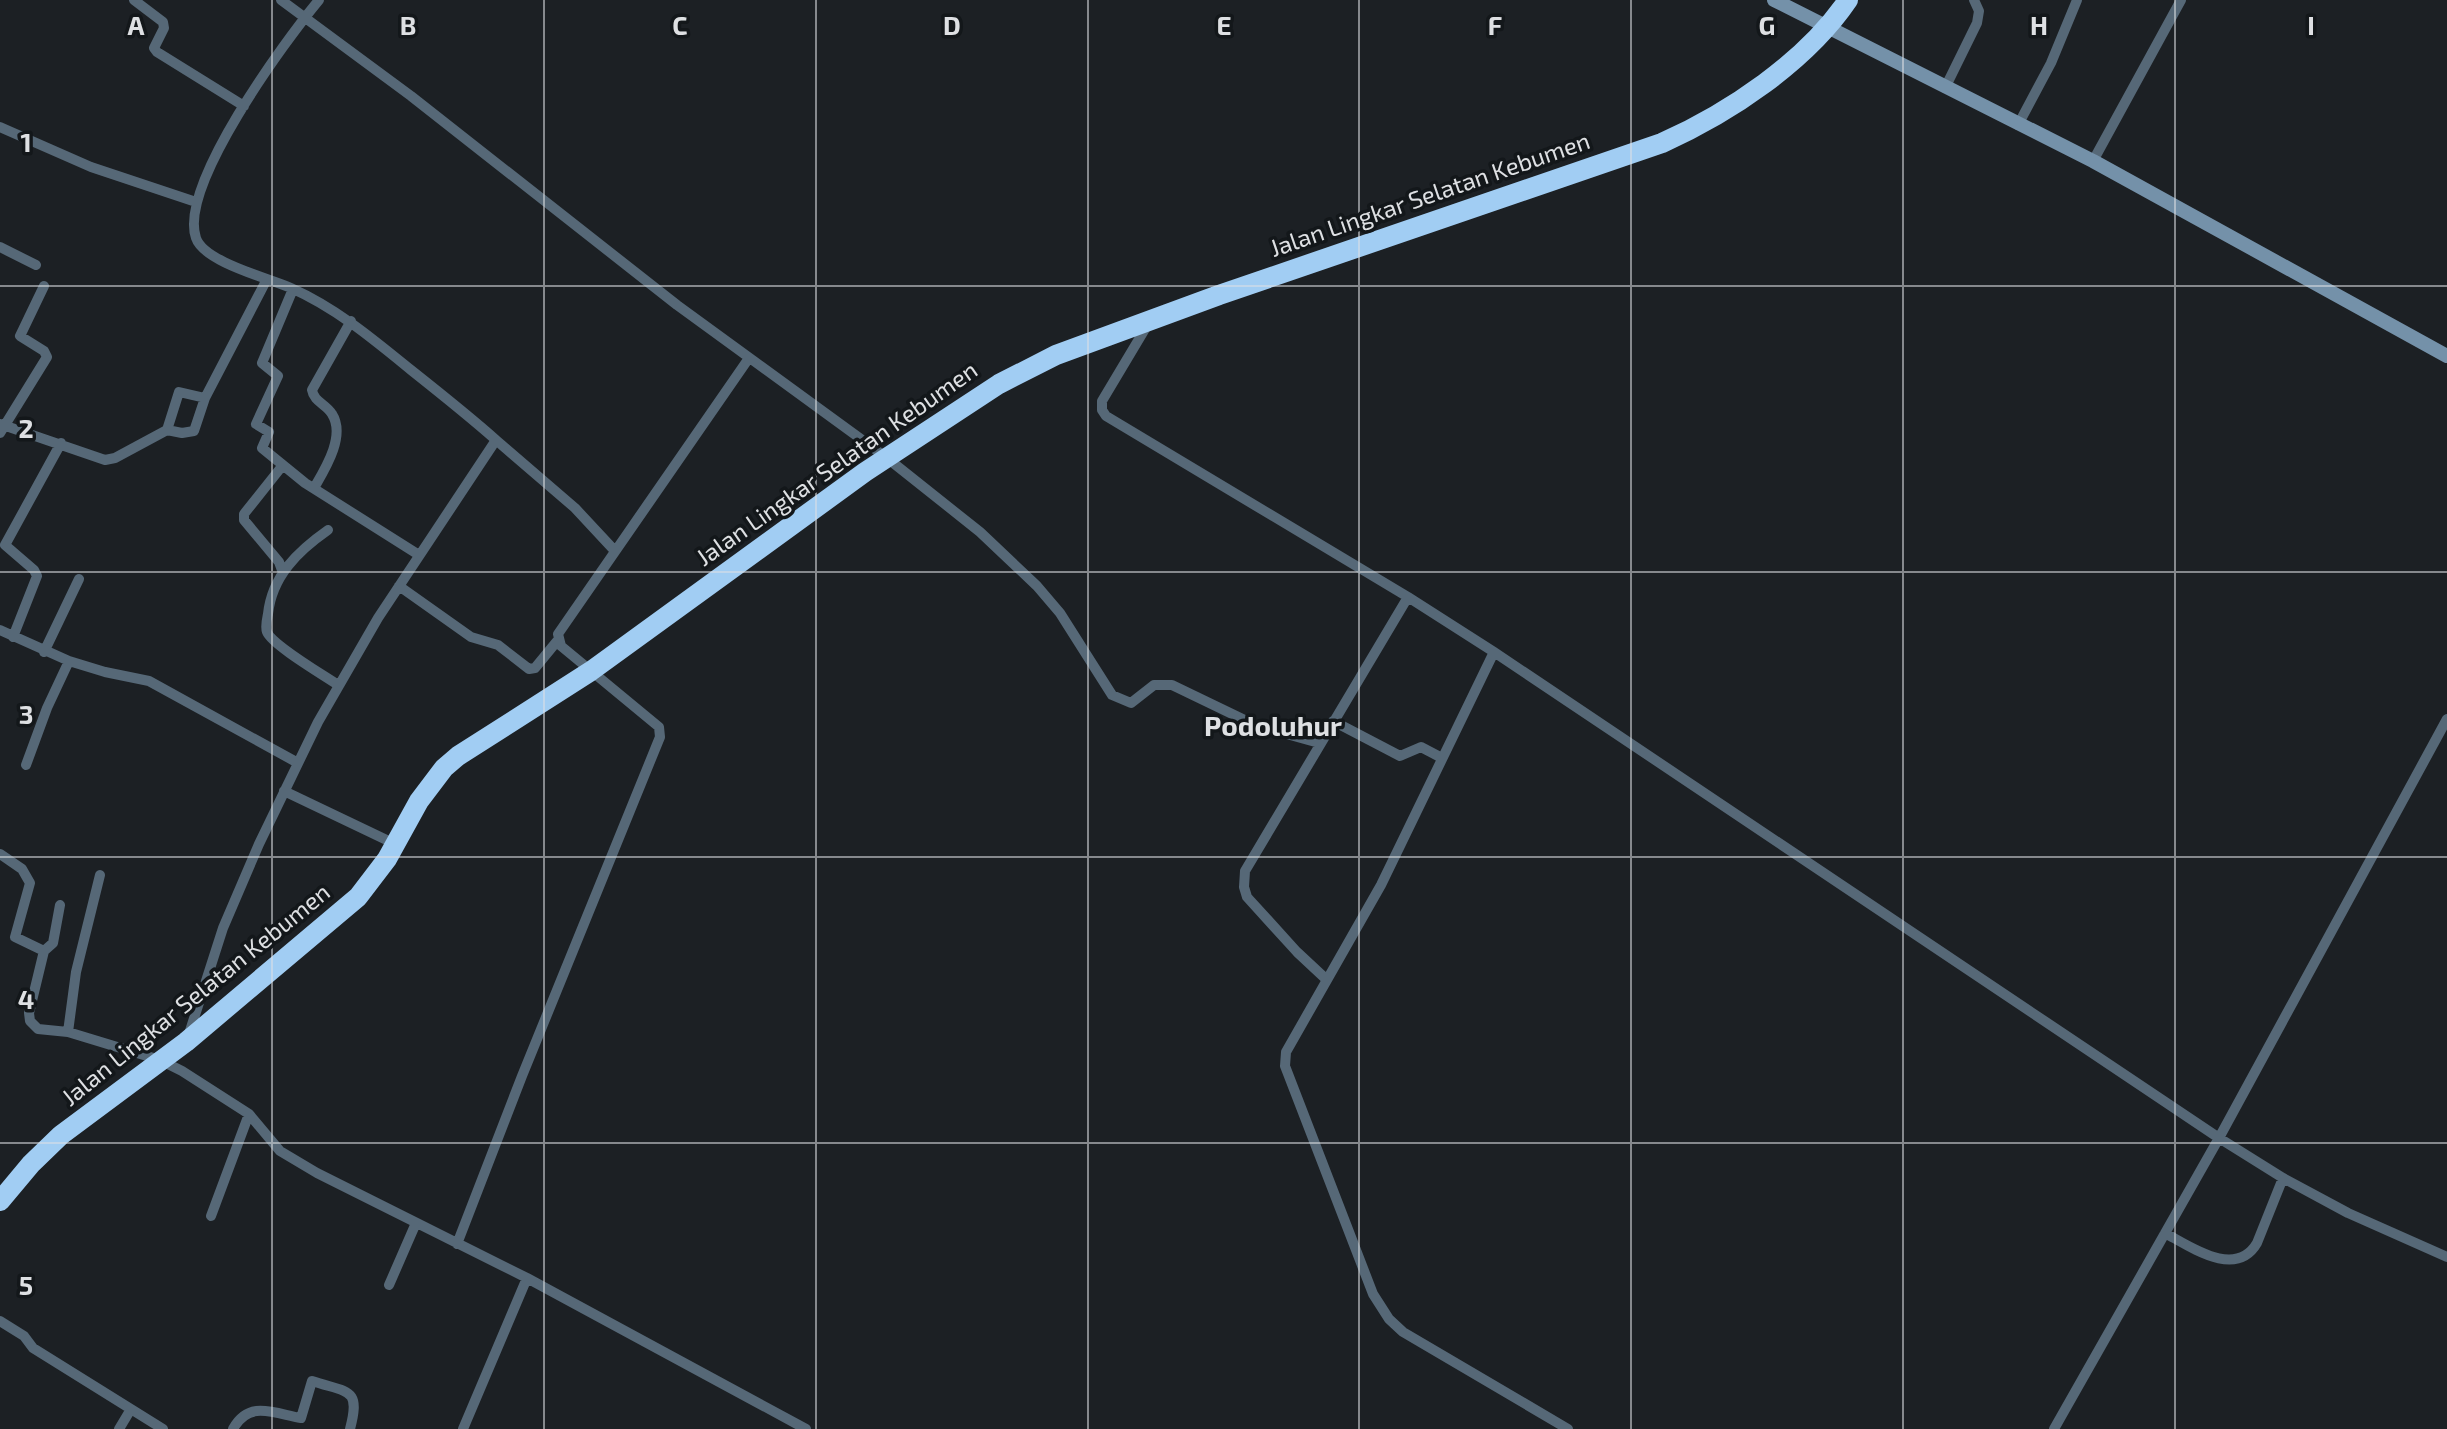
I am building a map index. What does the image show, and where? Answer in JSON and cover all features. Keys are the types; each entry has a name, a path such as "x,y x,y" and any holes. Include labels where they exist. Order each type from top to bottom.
{"highway":[{"name":"Jalan Lingkar Selatan Kebumen","path":"0,1201 61,1135 186,1042 358,897 387,859 419,801 444,768 458,756 591,671 865,472 999,384 1056,355 1152,319 1662,143 1734,107 1824,32 1848,0"}],"street":[{"path":"134,0 163,22 164,28 154,48 157,52 244,106"},
{"path":"281,0 302,21 411,96 746,362 885,459 980,532 1037,586 1060,613 1112,695 1131,703 1154,685 1172,685 1255,725 1319,743"},
{"path":"319,0 213,155 196,202 193,222 199,245 209,255 293,289 351,321 575,508 615,551"},
{"path":"1774,0 1824,32 2093,161 2447,356"},
{"path":"1945,88 1977,23 1979,11 1974,0"},
{"path":"2018,125 2051,63 2077,0"},
{"path":"2093,161 2181,0"},
{"path":"0,127 91,167 196,202"},
{"path":"0,247 36,265"},
{"path":"44,286 20,336 44,351 47,357 2,427 61,443 94,458 110,460 167,430 194,431 205,398 267,279"},
{"path":"293,289 262,363 278,376 256,424 269,432 262,448 314,488 419,555"},
{"path":"1152,319 1102,401 1106,416 1494,652 2219,1138 2283,1178 2348,1213 2447,1257"},
{"path":"314,488 329,462 336,427 332,414 314,398 312,390 351,321"},
{"path":"399,586 471,637 498,645 529,669 535,668 558,640 559,631 746,362"},
{"path":"167,430 179,392 205,398"},
{"path":"186,1042 223,928 284,791 338,685 496,440"},
{"path":"13,637 37,576 5,545 61,443"},
{"path":"283,465 244,514 244,520 279,562 283,573"},
{"path":"328,530 302,550 270,594 267,632 304,663 338,685"},
{"path":"44,652 79,579"},
{"path":"1327,980 1247,897 1243,879 1247,866 1408,597"},
{"path":"0,630 69,661 149,681 298,763"},
{"path":"457,1244 660,737 659,727 563,648 558,640"},
{"path":"1494,652 1381,885 1286,1052 1285,1066 1373,1294 1389,1319 1403,1332 1568,1429"},
{"path":"26,765 69,661"},
{"path":"2054,1429 2219,1138 2447,719"},
{"path":"1333,721 1400,756 1421,747 1442,758"},
{"path":"284,791 395,844"},
{"path":"0,854 22,869 30,883 15,937 44,951"},
{"path":"68,1032 76,972 100,875"},
{"path":"60,905 53,943 44,951 29,1013 30,1021 38,1029 68,1032 160,1060 212,1088 249,1114 280,1151 317,1173 527,1278 806,1429"},
{"path":"211,1216 249,1114"},
{"path":"2165,1233 2209,1256 2245,1257 2257,1243 2283,1178"},
{"path":"389,1285 416,1223"},
{"path":"463,1429 527,1278"},
{"path":"0,1321 24,1336 33,1348 163,1429"},
{"path":"233,1429 242,1415 254,1410 301,1418 312,1381 348,1393 353,1398 355,1408 350,1429"},
{"path":"119,1429 131,1409"}],"district":[{"name":"Podoluhur","path":"1273,726"}]}
